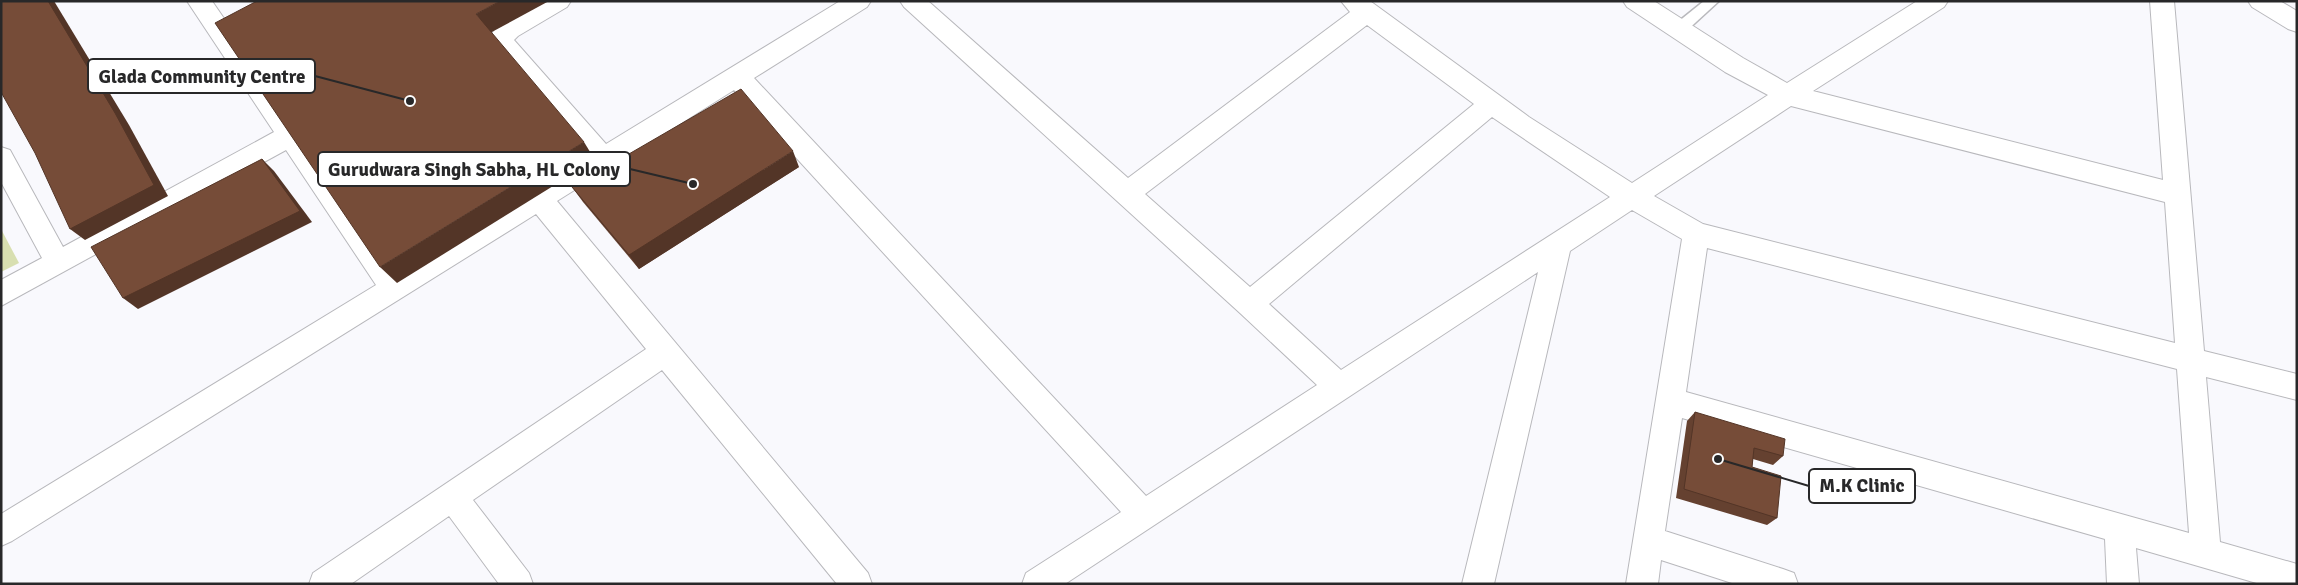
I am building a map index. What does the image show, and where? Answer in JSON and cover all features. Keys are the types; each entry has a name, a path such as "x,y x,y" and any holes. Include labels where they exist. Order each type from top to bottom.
{"street":[{"path":"199,1 234,36 290,136 394,289"},
{"path":"559,1 509,28 501,38 504,47 604,159"},
{"path":"1,531 859,1"},
{"path":"912,1 1250,304 1339,387"},
{"path":"1635,1 1734,65 1788,95 2177,194"},
{"path":"1037,584 1788,95 1936,1"},
{"path":"2162,1 2206,553"},
{"path":"2260,1 2297,23"},
{"path":"1126,194 1360,7 1491,104 1631,198 1696,234 2297,387"},
{"path":"737,77 1143,514"},
{"path":"1250,304 1491,104"},
{"path":"1,294 290,136"},
{"path":"1,157 58,263"},
{"path":"539,199 856,584"},
{"path":"1642,584 1696,234"},
{"path":"1478,584 1558,245"},
{"path":"324,584 665,352"},
{"path":"1670,401 2206,553 2288,579"},
{"path":"452,496 518,584"},
{"path":"2120,529 2123,584"},
{"path":"1648,541 1783,584"}],"lane":[{"path":"1678,30 1713,1"}],"green space":[{"path":"1,229 19,263 1,272"}],"building":[{"path":"1,1 48,1 115,113 154,185 70,229 35,153 1,92"},
{"path":"257,1 500,1 476,14 584,142 380,267 215,23"},
{"path":"741,89 793,151 629,255 572,187"},
{"path":"262,159 300,211 123,298 91,247"},
{"path":"1695,412 1785,439 1783,456 1754,448 1752,467 1781,476 1777,518 1684,489"}],"place":[{"name":"Glada Community Centre","path":"410,101"},
{"name":"Gurudwara Singh Sabha, HL Colony","path":"693,184"},
{"name":"M.K Clinic","path":"1718,459"}]}
